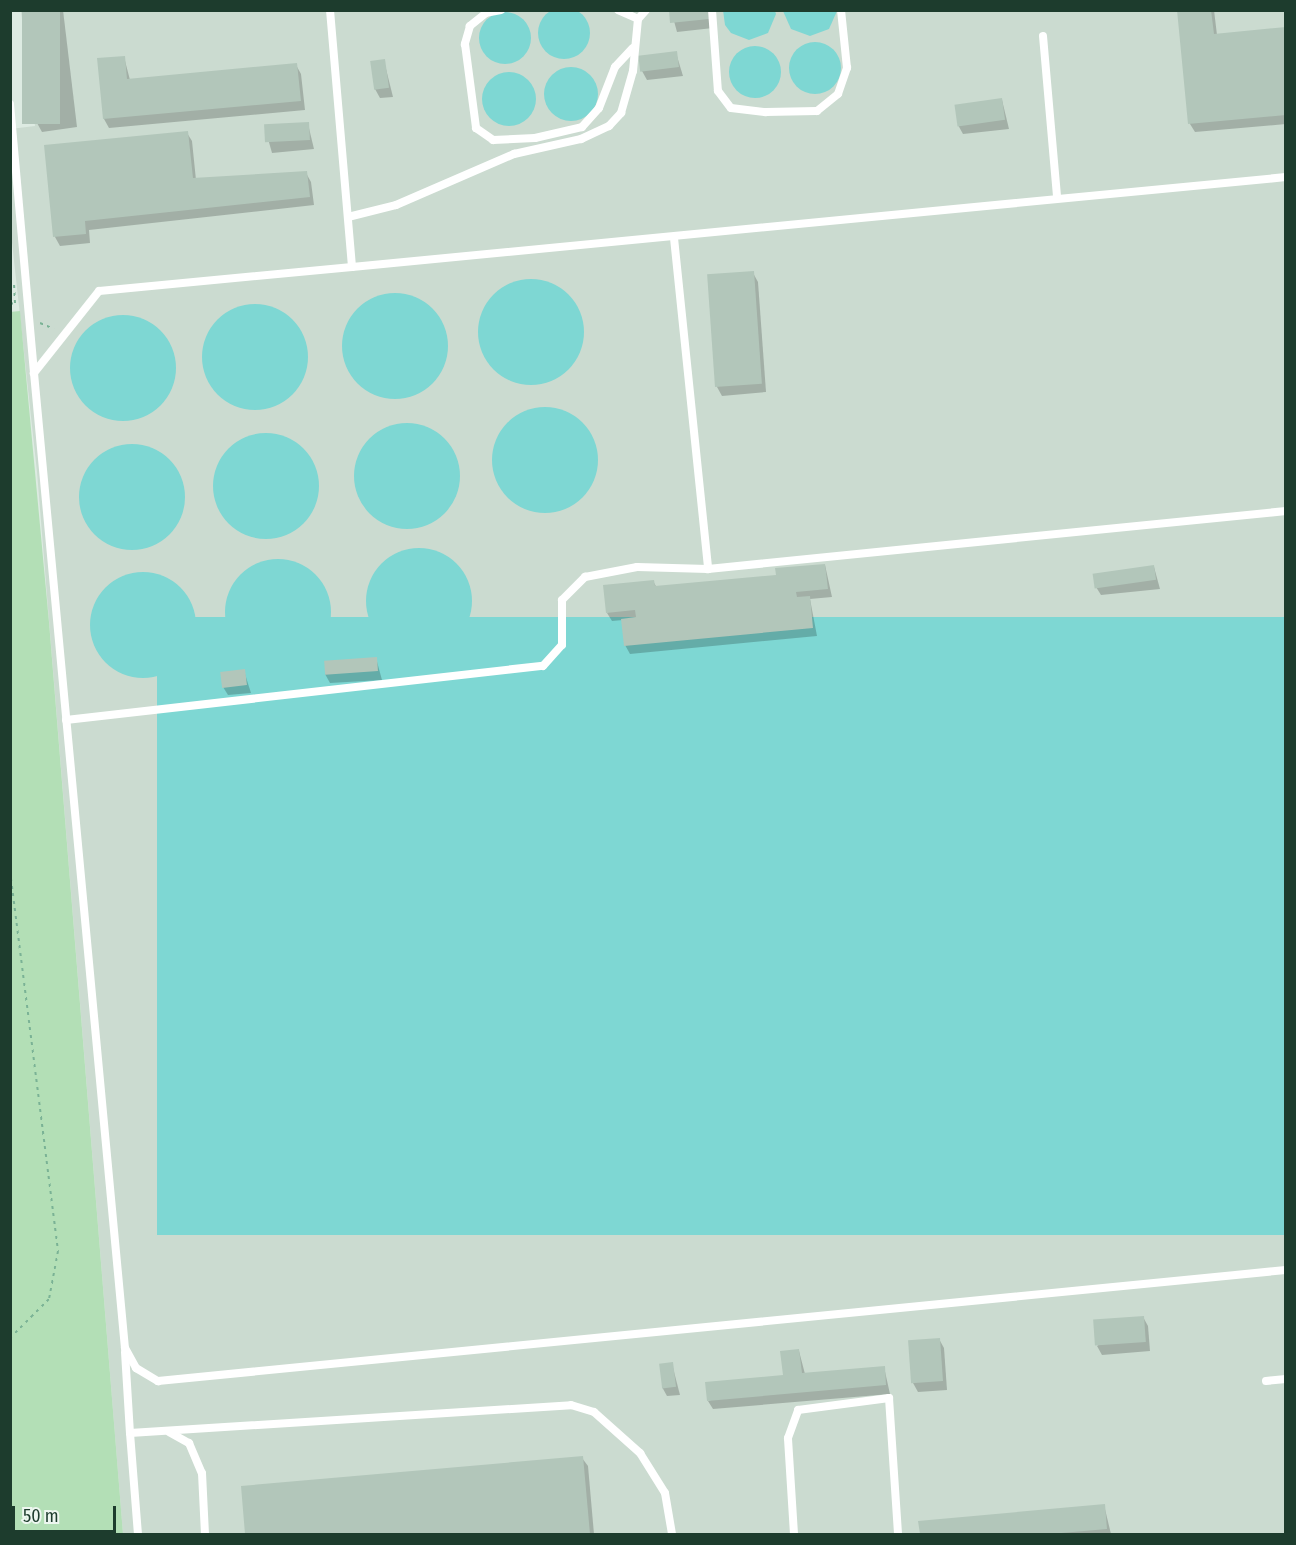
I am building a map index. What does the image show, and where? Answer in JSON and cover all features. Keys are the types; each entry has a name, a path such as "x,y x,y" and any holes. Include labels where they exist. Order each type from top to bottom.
{"lane":[{"path":"330,10 352,267"},
{"path":"501,10 486,13 470,26 465,44 476,128 493,140 535,138 582,127 599,108 615,67 633,48"},
{"path":"618,10 638,19"},
{"path":"348,218 396,205 514,154 581,139 609,126 621,113 633,71 633,48 638,19 646,10"},
{"path":"712,10 718,90 731,108 766,112 817,111 838,94 847,68 841,10"},
{"path":"1043,36 1057,197"},
{"path":"10,104 124,1348 138,1534"},
{"path":"34,373 99,291 352,267 578,242 674,238 1057,197 1286,177"},
{"path":"674,238 708,569"},
{"path":"66,720 543,666 562,645 562,600 585,577 636,567 708,569 1286,512"},
{"path":"124,1348 136,1368 158,1381 1286,1270"},
{"path":"1266,1382 1286,1379"},
{"path":"794,1534 788,1438 798,1410 889,1398 898,1534"},
{"path":"130,1433 571,1405 594,1412 640,1452 666,1493 672,1534"},
{"path":"168,1431 189,1443 202,1473 205,1534"}],"path":[{"path":"10,304 15,303 13,270"},
{"path":"29,318 64,334"},
{"path":"10,871 58,1251 49,1299 10,1338"}],"shaded area":[{"path":"21,11 1285,11 1285,1534 123,1534 37,472 11,233 10,129 35,126"}],"green space":[{"path":"20,311 49,622 123,1534 11,1534 10,312"}],"water":[{"path":"564,7 574,9 582,15 588,23 590,33 588,43 582,51 574,57 564,59 554,57 546,51 540,43 538,33 540,23 546,15 554,9"},
{"path":"723,10 775,11 776,14 768,33 749,40 731,33 725,25"},
{"path":"783,10 837,11 829,29 810,36 791,29"},
{"path":"500,12 510,12 524,19 531,38 524,57 510,64 500,64 490,60 483,53 479,43 479,33 483,23 490,16"},
{"path":"810,42 820,42 834,49 841,68 834,87 820,94 810,94 800,90 793,83 789,73 789,63 793,53 800,46"},
{"path":"750,46 760,46 774,53 781,72 774,91 760,98 750,98 740,94 733,87 729,77 729,67 733,57 740,50"},
{"path":"571,67 581,69 590,75 596,84 598,94 596,104 590,113 581,119 571,121 561,119 552,113 546,104 544,94 546,84 552,75 561,69"},
{"path":"509,72 528,80 536,99 528,118 509,126 490,118 482,99 490,80"},
{"path":"531,279 551,283 568,295 580,312 584,332 580,352 568,369 551,381 531,385 511,381 494,369 482,352 478,332 482,312 494,295 511,283"},
{"path":"395,293 415,297 432,309 444,326 448,346 444,366 432,383 415,395 395,399 375,395 358,383 346,366 342,346 346,326 358,309 375,297"},
{"path":"255,304 275,308 292,320 304,337 308,357 304,377 292,394 275,406 255,410 235,406 218,394 206,377 202,357 206,337 218,320 235,308"},
{"path":"123,315 143,319 160,331 172,348 176,368 172,388 160,405 143,417 123,421 103,417 86,405 74,388 70,368 74,348 86,331 103,319"},
{"path":"545,407 565,411 582,423 594,440 598,460 594,480 582,497 565,509 545,513 525,509 508,497 496,480 492,460 496,440 508,423 525,411"},
{"path":"407,423 427,427 444,439 456,456 460,476 456,496 444,513 427,525 407,529 387,525 370,513 358,496 354,476 358,456 370,439 387,427"},
{"path":"266,433 286,437 303,449 315,466 319,486 315,506 303,523 286,535 266,539 246,535 229,523 217,506 213,486 217,466 229,449 246,437"},
{"path":"132,444 152,448 169,460 181,477 185,497 181,517 169,534 152,546 132,550 112,546 95,534 83,517 79,497 83,477 95,460 112,448"},
{"path":"419,548 439,552 456,564 468,581 472,601 468,621 456,638 439,650 419,654 399,650 382,638 370,621 366,601 370,581 382,564 399,552"},
{"path":"278,559 298,563 316,574 327,592 331,612 327,632 316,650 298,661 278,665 258,661 240,650 229,632 225,612 229,592 240,574 258,563"},
{"path":"143,572 163,576 180,588 192,605 196,625 192,645 180,662 163,674 143,678 123,674 106,662 94,645 90,625 94,605 106,588 123,576"},
{"path":"157,617 1285,617 1285,1235 157,1235"}],"building":[{"path":"22,10 60,10 60,124 22,124"},
{"path":"669,10 708,10 709,19 670,23"},
{"path":"1177,10 1211,10 1214,34 1286,27 1286,115 1188,124"},
{"path":"677,51 679,67 640,72 638,56"},
{"path":"125,56 127,79 297,63 301,101 103,119 97,58"},
{"path":"385,59 389,88 374,90 370,61"},
{"path":"1002,98 1005,120 958,126 954,105"},
{"path":"309,122 310,140 265,142 264,124"},
{"path":"188,131 193,178 307,171 310,197 85,221 86,234 53,237 44,145"},
{"path":"754,271 762,384 715,387 707,274"},
{"path":"825,564 828,589 796,592 797,597 810,596 813,628 624,646 621,619 636,617 635,610 606,613 603,585 654,580 655,586 776,575 775,568"},
{"path":"1154,565 1156,580 1095,588 1093,574"},
{"path":"377,657 378,671 325,675 324,661"},
{"path":"245,669 247,685 222,688 220,672"},
{"path":"1144,1316 1146,1342 1095,1345 1093,1320"},
{"path":"940,1338 943,1381 911,1383 908,1340"},
{"path":"799,1349 802,1373 885,1366 886,1385 707,1401 705,1382 783,1375 780,1351"},
{"path":"673,1362 676,1387 662,1389 659,1364"},
{"path":"583,1456 590,1534 245,1534 241,1486"},
{"path":"1105,1504 1107,1529 1050,1534 920,1534 918,1521"}]}
